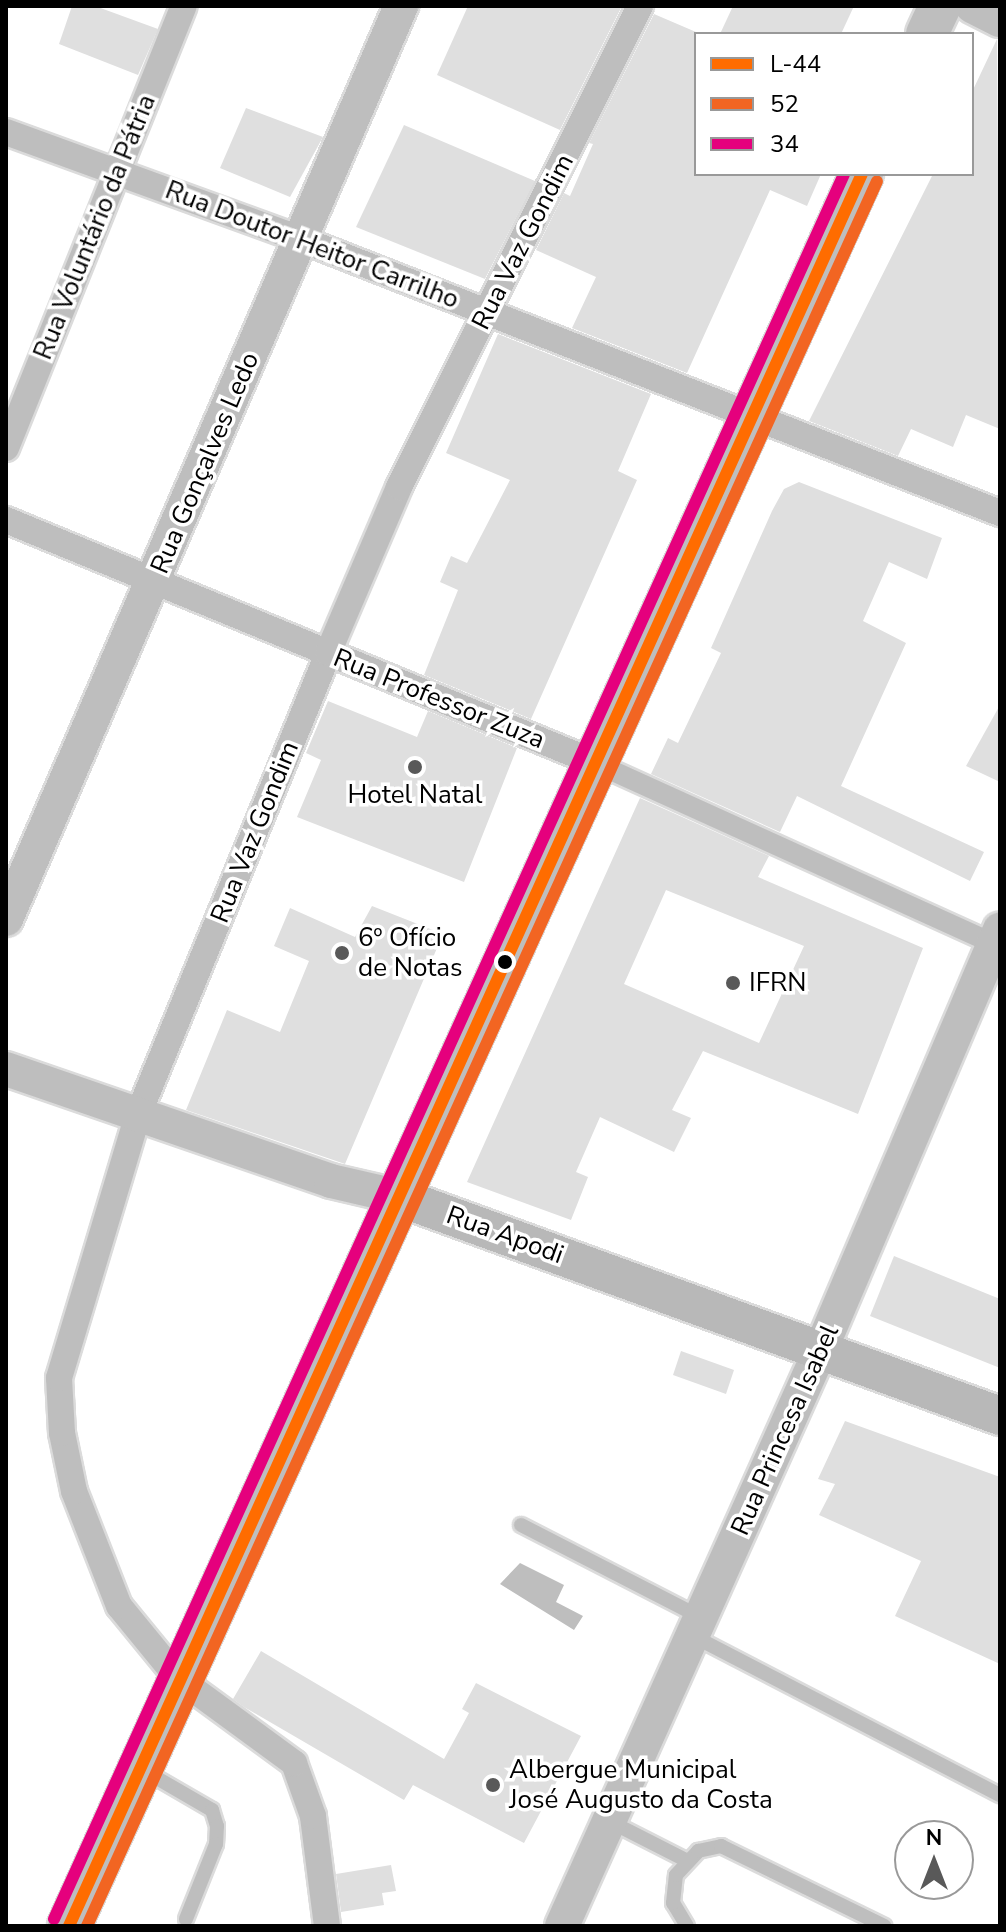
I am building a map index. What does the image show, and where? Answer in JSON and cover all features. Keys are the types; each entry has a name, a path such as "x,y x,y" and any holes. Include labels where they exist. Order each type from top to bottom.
{"main road":[{"path":"928,32 940,6"},
{"path":"69,1926 396,1196 861,176"},
{"name":"Rua Apodi","path":"396,1196 1000,1416"}],"street":[{"name":"Rua Voluntário da Pátria","path":"6,448 184,6"},
{"name":"Rua Gonçalves Ledo","path":"6,919 155,582 401,6"},
{"name":"Rua Vaz Gondim","path":"327,1926 313,1816 294,1763 178,1678 119,1606 74,1491 62,1433 59,1378 73,1322 138,1115 328,653 399,487 640,6"},
{"path":"972,6 1000,20"},
{"name":"Rua Doutor Heitor Carrilho","path":"6,132 300,239 1000,513"},
{"name":"Rua Professor Zuza","path":"6,520 593,762 998,940"},
{"name":"Rua Princesa Isabel","path":"562,1926 821,1349 998,940"},
{"name":"Rua Apodi","path":"6,1069 331,1181 396,1196"}],"lane":[{"path":"521,1525 1000,1795"},
{"path":"138,1768 184,1789 212,1810 217,1826 216,1844 186,1919"},
{"path":"609,1821 686,1860"},
{"path":"687,1926 673,1903 672,1889 686,1860 721,1846 743,1853 884,1926"}],"shaded area":[{"path":"520,1563 564,1585 556,1602 583,1616 574,1630 500,1584"}],"building":[{"path":"72,6 95,6 158,29 138,75 59,44"},
{"path":"468,6 622,6 560,130 437,75"},
{"path":"733,6 854,6 842,32 721,32"},
{"path":"654,14 696,32 694,176 820,176 807,206 770,190 687,373 572,328 596,277 536,250 564,193 570,196 593,144 589,143"},
{"path":"997,39 1000,429 966,415 953,447 911,429 898,456 809,421 932,176 974,176 974,88"},
{"path":"246,108 323,137 290,197 220,168"},
{"path":"404,125 535,181 485,279 356,227"},
{"path":"498,334 651,394 618,471 637,480 531,719 424,675 458,590 440,582 451,556 467,563 510,480 446,453"},
{"path":"799,482 942,538 927,579 889,562 863,621 906,643 841,786 984,852 970,881 797,796 780,832 651,774 668,738 678,743 721,653 711,648 772,511 784,489"},
{"path":"328,701 417,737 428,711 517,748 464,882 297,817 321,760 306,753"},
{"path":"1000,705 1000,782 966,766"},
{"name":"IFRN","path":"640,798 769,856 758,877 923,948 858,1114 703,1051 672,1110 691,1118 674,1152 600,1117 576,1172 588,1177 571,1220 467,1182","holes":["666,890 804,946 759,1043 624,984"]},
{"path":"372,906 443,934 345,1164 186,1110 227,1010 280,1032 309,961 274,946 290,908 355,937"},
{"path":"894,1256 1000,1299 1000,1368 870,1316"},
{"path":"681,1351 734,1370 726,1394 673,1375"},
{"path":"845,1421 1000,1477 1000,1664 895,1616 921,1561 819,1515 835,1484 818,1479"},
{"path":"261,1651 444,1759 469,1713 462,1709 476,1683 581,1736 524,1843 413,1785 404,1800 233,1699"},
{"path":"391,1865 396,1891 382,1893 384,1905 341,1912 336,1874"}],"transit line":[{"name":"34","path":"54,1919 843,176"},
{"name":"L-44","path":"69,1926 861,176"},
{"name":"52","path":"87,1926 877,181"}],"place":[{"name":"Hotel Natal","path":"415,767"},
{"name":"6º Ofício de Notas","path":"342,953"},
{"name":"IFRN","path":"733,983"},
{"name":"Albergue Municipal José Augusto da Costa","path":"493,1785"}]}
